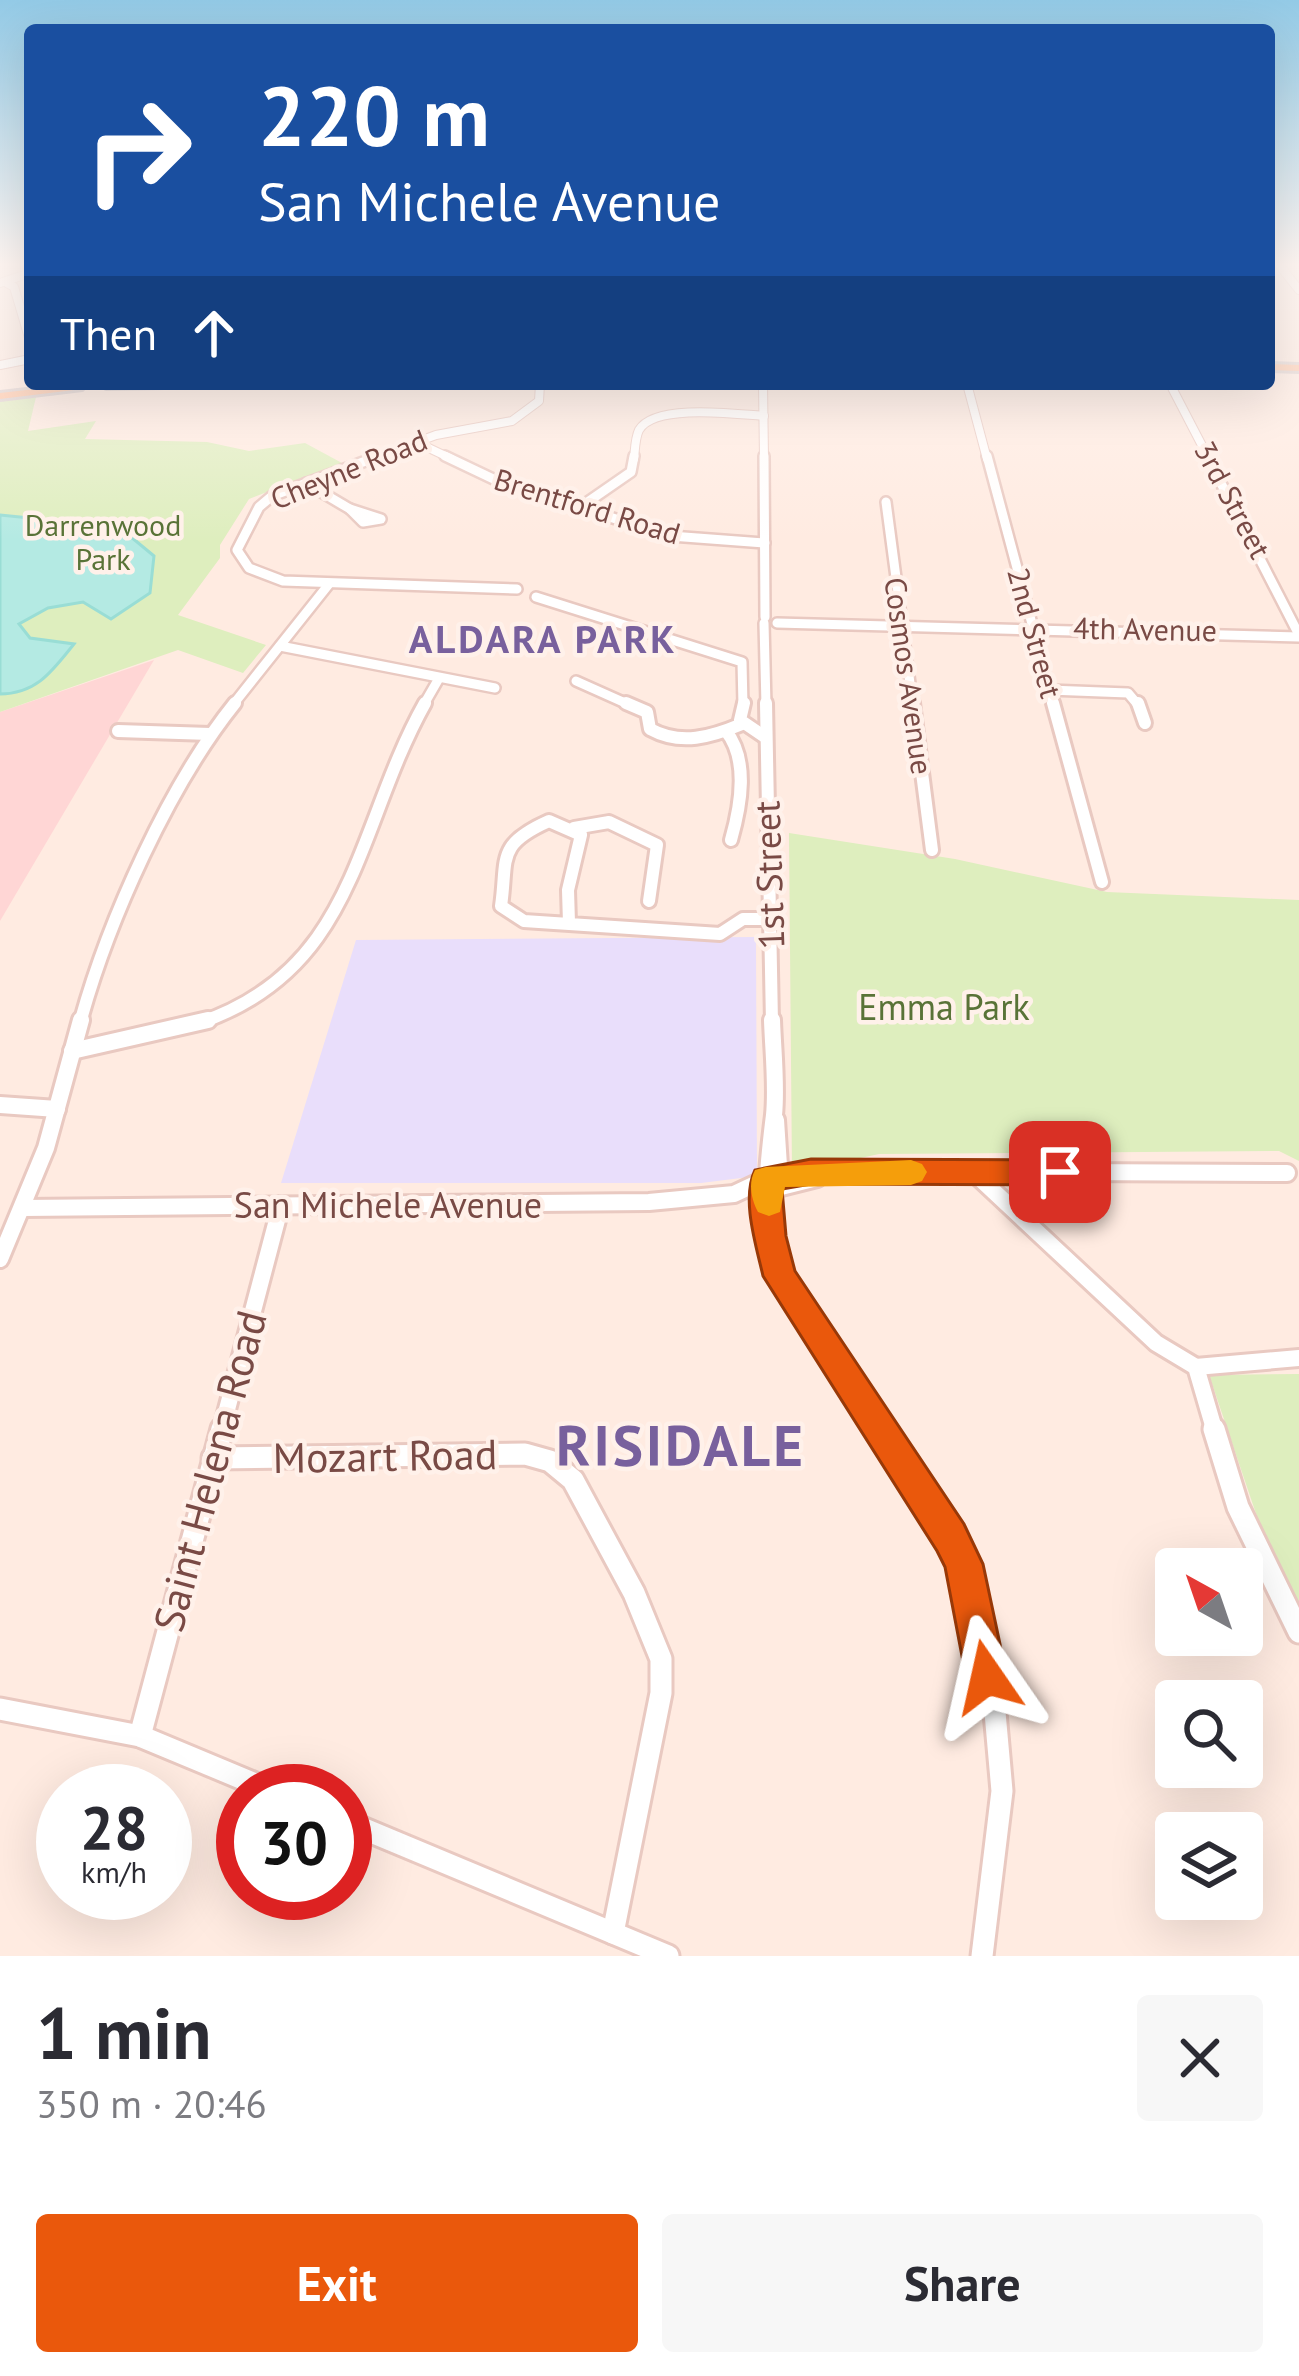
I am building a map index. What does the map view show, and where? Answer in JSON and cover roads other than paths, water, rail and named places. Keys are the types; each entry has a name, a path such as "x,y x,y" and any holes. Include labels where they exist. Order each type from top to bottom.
{"main road":[{"path":"0,396 65,390"}],"street":[{"name":"Cheyne Road","path":"518,589 329,584 263,576 243,562 237,550 262,502 416,442 519,418 539,401 540,390"},
{"name":"1st Street","path":"763,390 774,1114 768,1187 770,1236 779,1276 942,1522 964,1564 1002,1778 982,1956"},
{"name":"2nd Street","path":"969,390 1102,882"},
{"name":"3rd Street","path":"1173,390 1297,629"},
{"path":"579,508 633,469 640,429 649,421 680,414 764,416"},
{"name":"Brentford Road","path":"416,442 506,485 688,540 765,543"},
{"path":"306,483 350,509"},
{"name":"Cosmos Avenue","path":"886,502 932,850"},
{"path":"0,1259 57,1109 98,964 123,900 210,734 329,584"},
{"path":"536,597 742,662 742,724"},
{"name":"4th Avenue","path":"770,620 1266,634 1297,629"},
{"path":"280,646 495,688"},
{"path":"73,1051 219,1017 252,1001 295,970 354,880 393,768 438,680"},
{"path":"576,681 647,712 650,729 664,738 726,731 742,724"},
{"path":"1049,689 1128,693 1136,697 1145,723"},
{"path":"742,724 765,736"},
{"path":"118,731 210,734"},
{"path":"726,731 740,748 738,815 731,840"},
{"path":"650,901 657,845 609,822 574,828 549,820 517,834 499,882 501,906 515,919 725,934 743,919 770,919"},
{"path":"569,923 568,890 582,839 574,828"},
{"path":"0,1105 57,1109"},
{"path":"973,1172 1156,1343 1196,1367 1299,1358"},
{"name":"San Michele Avenue","path":"23,1208 607,1204 705,1197 830,1173 1286,1173"},
{"name":"Saint Helena Road","path":"140,1736 281,1205"},
{"path":"1196,1367 1238,1507 1299,1632"},
{"name":"Mozart Road","path":"213,1458 525,1454 550,1461 573,1480 650,1627 664,1675 613,1933"},
{"path":"0,1709 140,1736 216,1768"},
{"path":"372,1832 668,1956"}],"water":[{"path":"0,515 119,527 154,556 150,593 111,619 83,602 48,608 19,624 30,638 74,644 34,685 0,694"}],"district":[{"name":"ALDARA PARK","path":"543,639"},
{"name":"RISIDALE","path":"681,1446"}],"park label":[{"name":"Darrenwood Park","path":"103,543"},
{"name":"Emma Park","path":"944,1007"}]}
